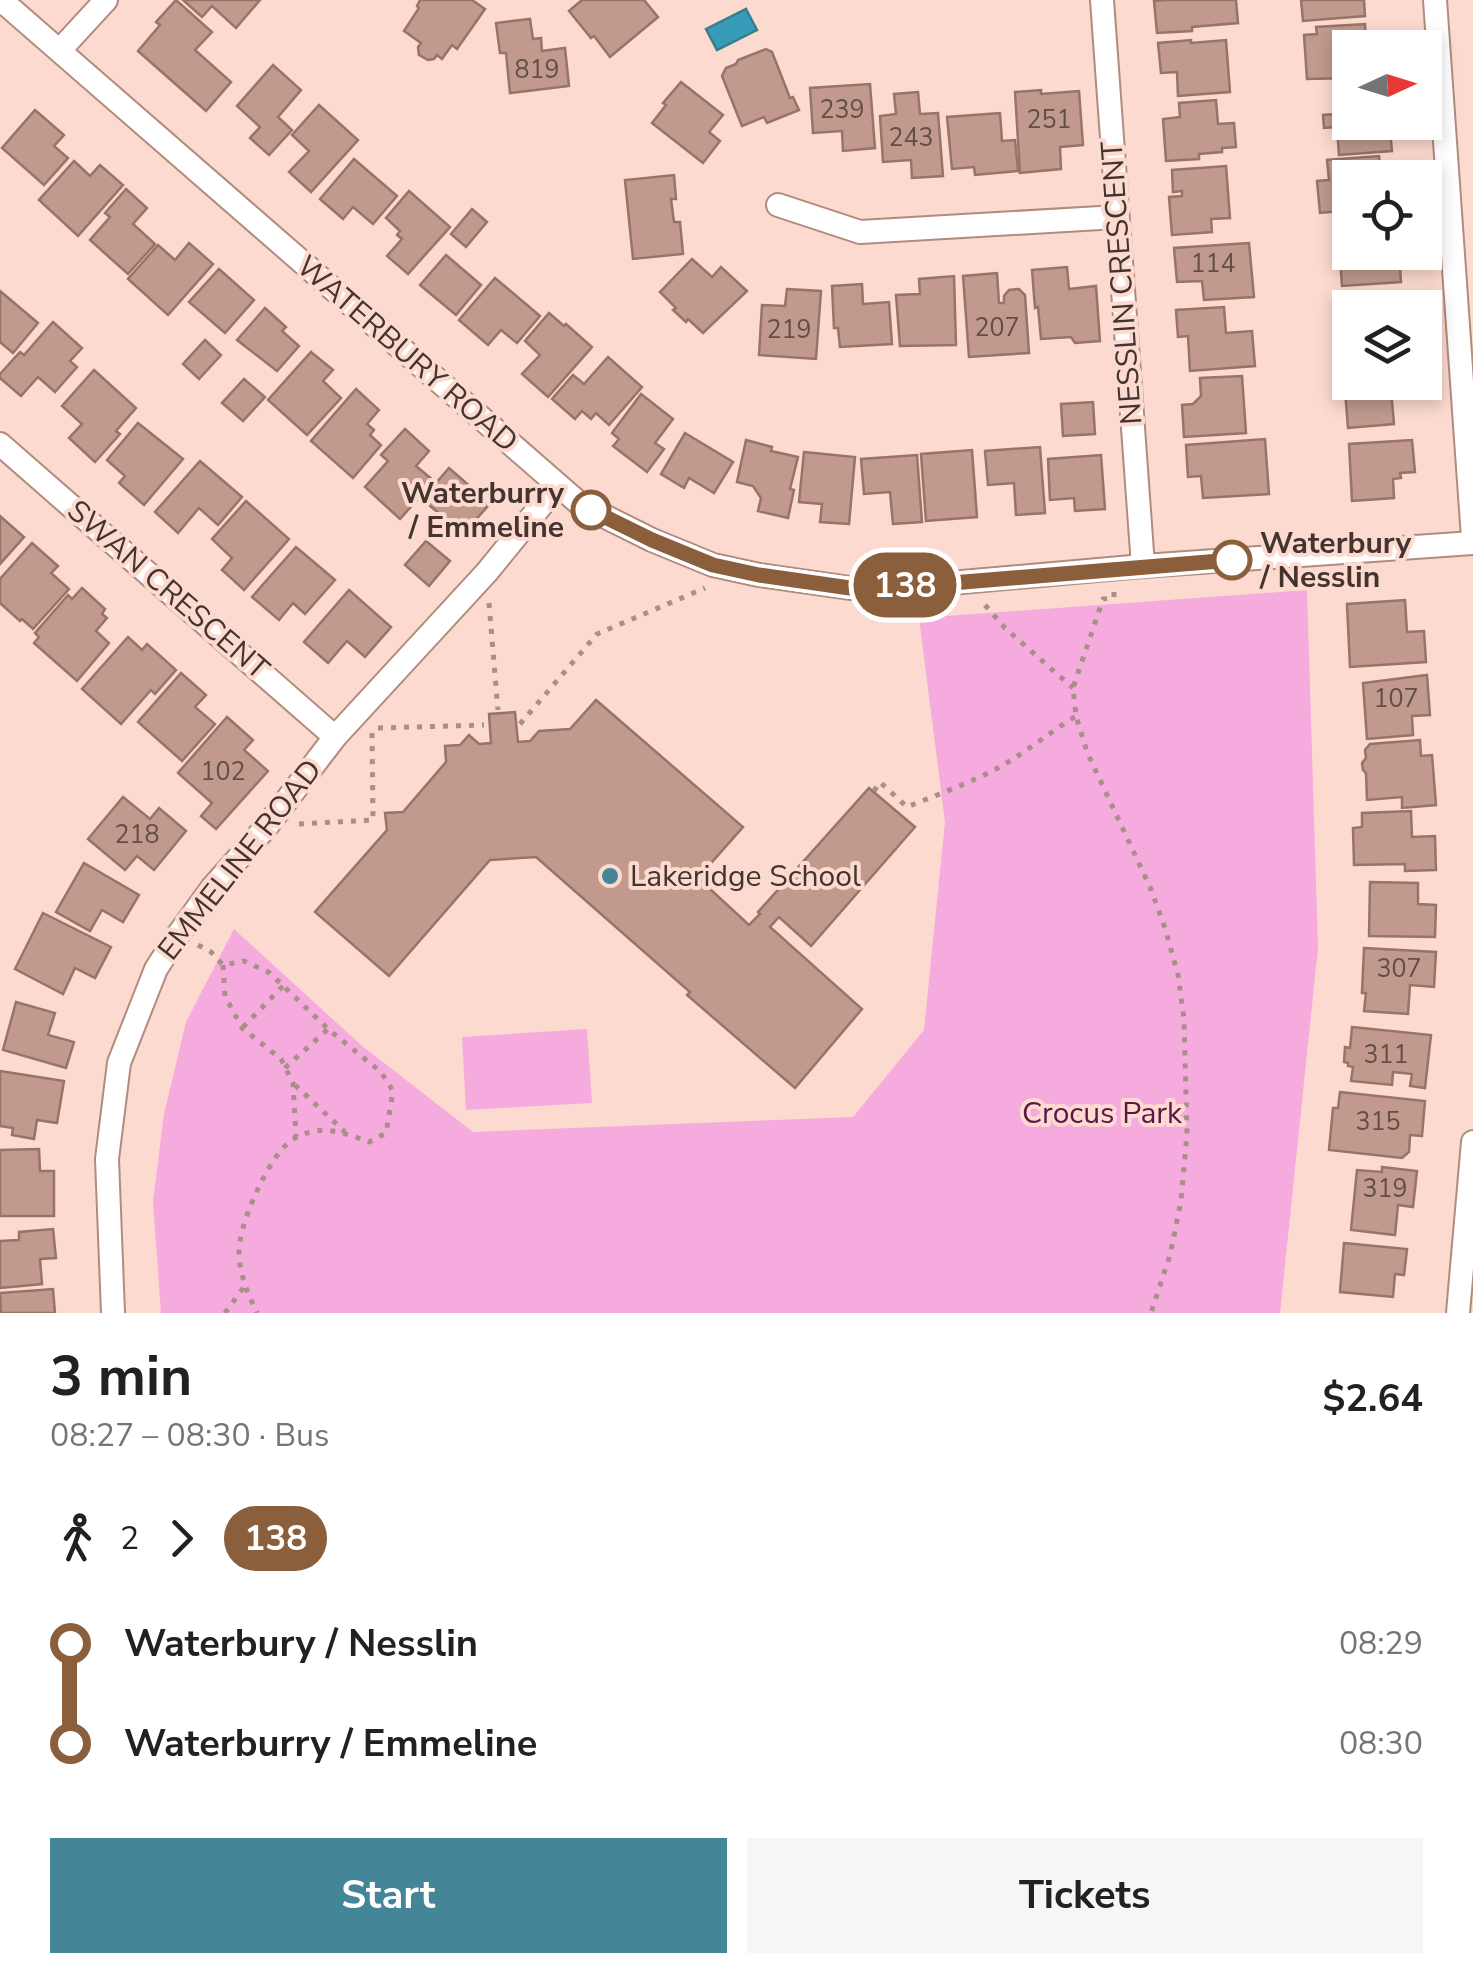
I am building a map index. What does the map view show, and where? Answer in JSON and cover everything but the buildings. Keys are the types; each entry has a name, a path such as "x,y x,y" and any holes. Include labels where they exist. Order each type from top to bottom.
{"street":[{"name":"WATERBURY ROAD","path":"1,0 557,486 580,504 713,565 850,588 1473,540"},
{"path":"60,50 106,0"},
{"name":"NESSLIN CRESCENT","path":"1102,0 1143,566"},
{"path":"1435,0 1473,540"},
{"path":"778,205 860,232 1117,217"},
{"name":"SWAN CRESCENT","path":"0,444 335,737"},
{"name":"EMMELINE ROAD","path":"113,1313 107,1159 119,1063 156,969 212,888 267,826 335,737 364,722 557,486"},
{"path":"1458,1313 1467,1257 1473,1142"}],"path":[{"path":"520,724 597,634 704,590 713,565"},
{"path":"1113,569 1114,598 1103,598 1073,688 1076,716 1087,752 1165,928 1178,975 1184,1019 1187,1134 1181,1201 1170,1255 1151,1313"},
{"path":"490,603 498,710"},
{"path":"985,608 1073,688"},
{"path":"874,790 880,782 906,807 971,781 1014,758 1076,716"},
{"path":"299,824 374,820 364,722 484,725"},
{"path":"202,948 223,965 225,996 242,1028 280,1059 285,1068 292,1083 296,1137"},
{"path":"223,965 244,961 270,973 328,1029 381,1072 393,1091 386,1133 369,1142 320,1130 296,1137 281,1150 250,1202 239,1251 244,1287 257,1313"},
{"path":"242,1028 282,986"},
{"path":"285,1068 328,1029"},
{"path":"292,1083 347,1134"},
{"path":"225,1313 244,1287"}],"green space":[{"name":"Crocus Park","path":"1307,590 1318,948 1280,1313 161,1313 153,1202 164,1114 186,1022 234,929 361,1045 473,1132 853,1117 924,1030 945,822 919,618"},
{"path":"587,1029 592,1103 466,1110 462,1037"}],"water":[{"path":"746,9 757,30 717,50 706,29"}],"bus line":[{"name":"138","path":"591,510 713,565 850,588 1232,560"}],"place":[{"name":"Waterburry / Emmeline","path":"591,510"},
{"name":"Waterbury / Nesslin","path":"1232,560"},
{"name":"Lakeridge School","path":"610,876"}]}
